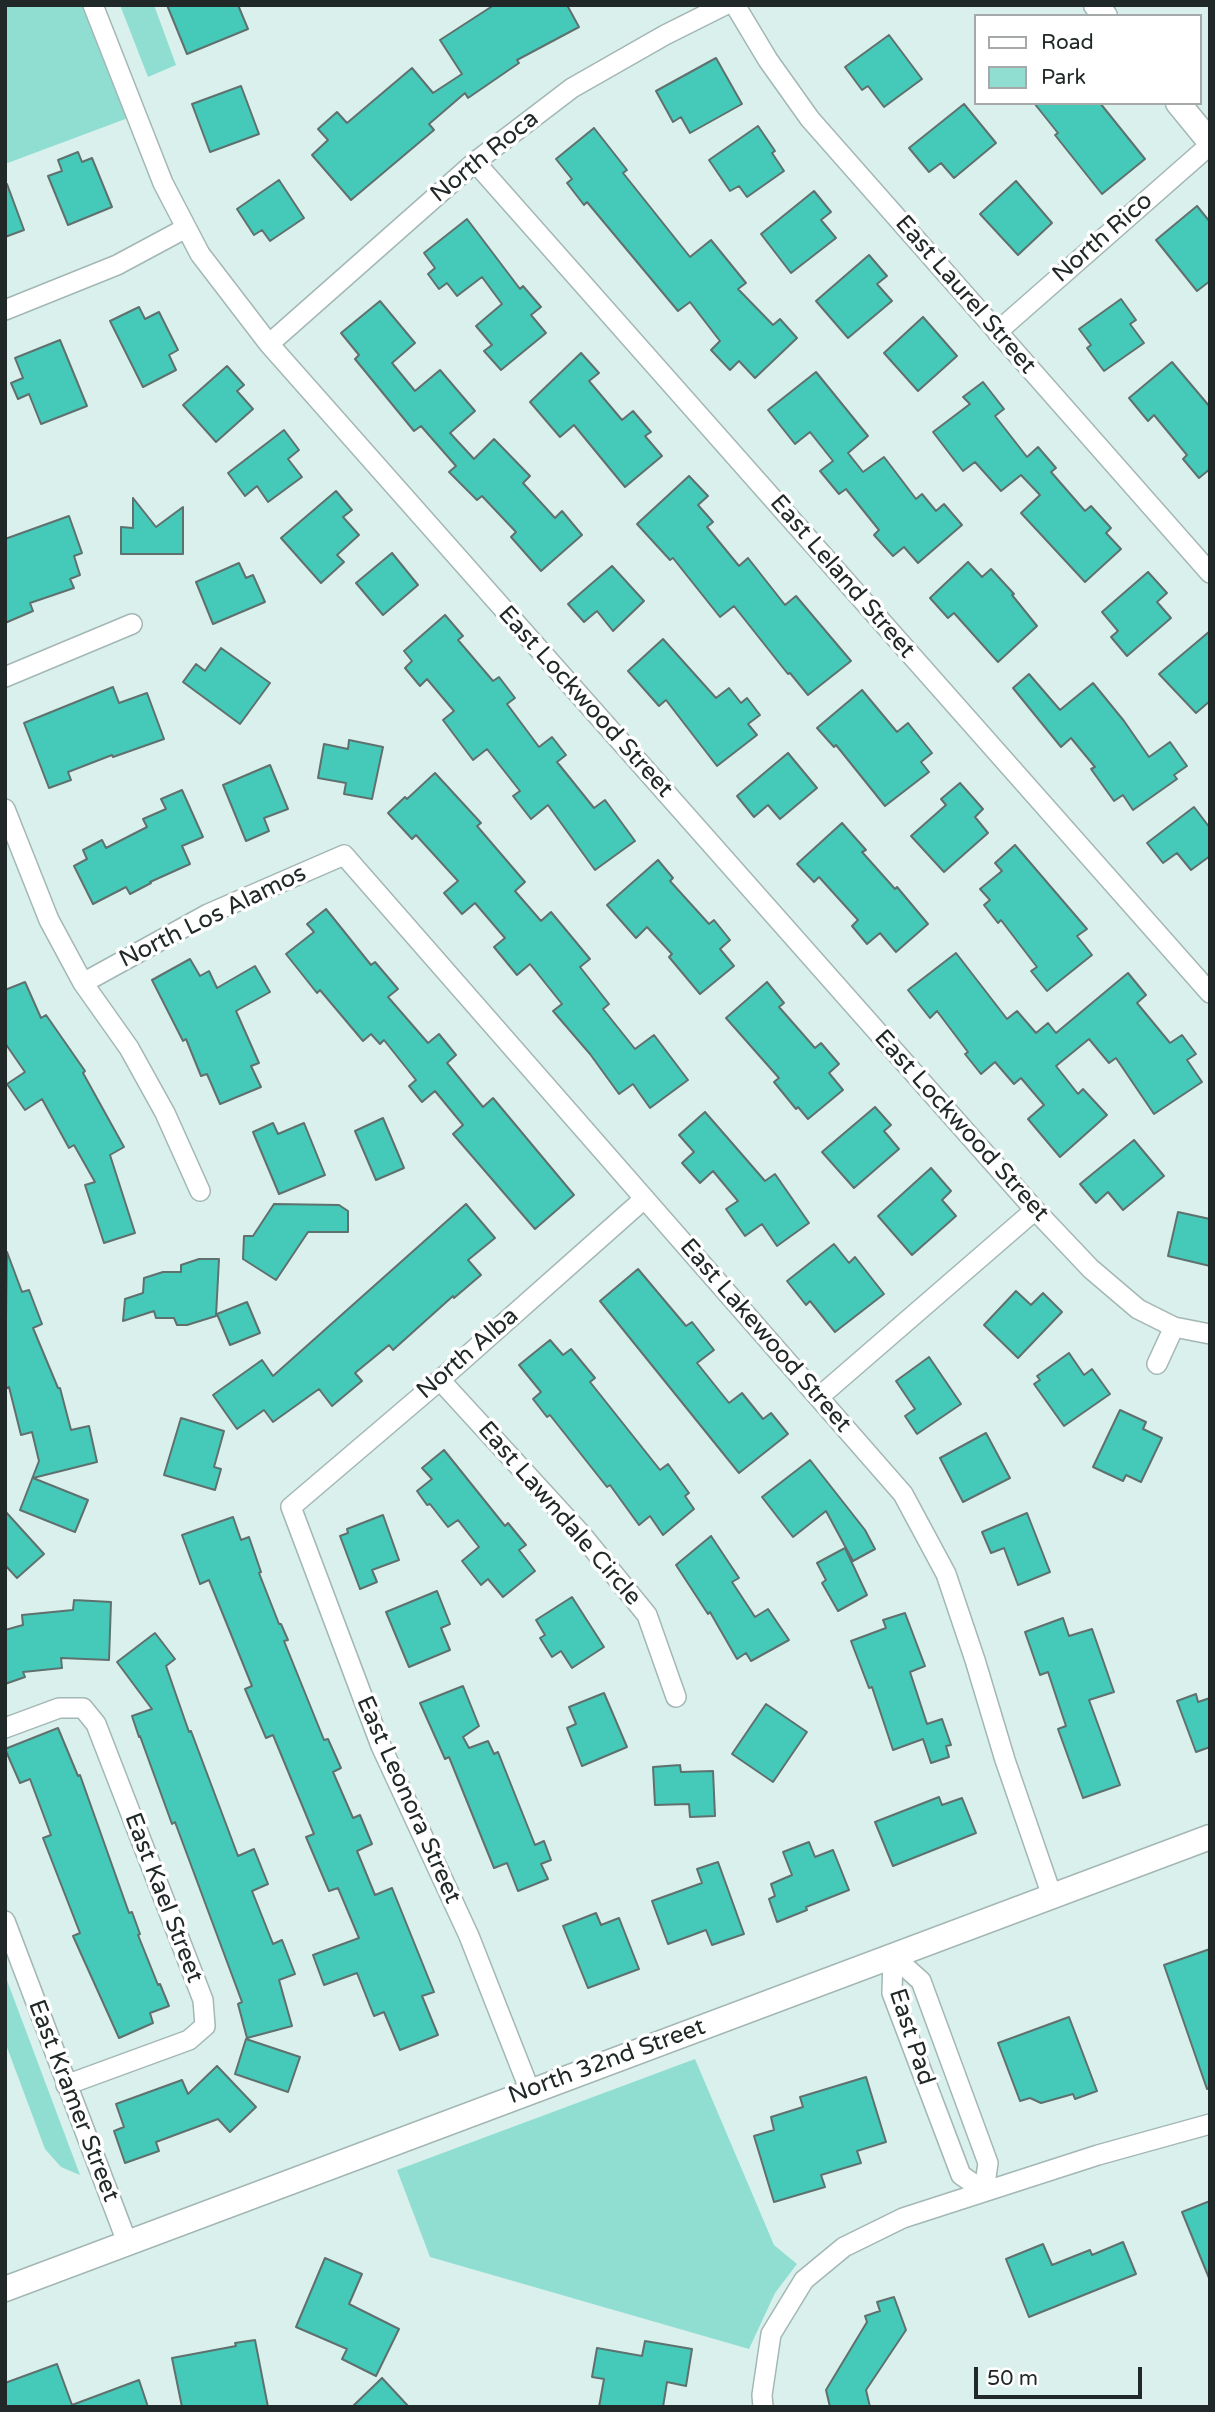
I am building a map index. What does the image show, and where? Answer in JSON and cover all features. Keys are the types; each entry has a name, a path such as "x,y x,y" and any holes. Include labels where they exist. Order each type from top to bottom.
{"street":[{"name":"East Lockwood Street","path":"93,5 163,183 186,228 201,254 269,344 1035,1210 1091,1269 1138,1309 1174,1327 1210,1334"},
{"name":"North Roca","path":"269,344 475,162 572,88 665,35 725,5"},
{"name":"East Laurel Street","path":"735,5 768,60 810,119 1210,573"},
{"path":"1180,105 1210,144"},
{"name":"North Rico","path":"997,332 1210,144"},
{"name":"East Leland Street","path":"475,162 1210,993"},
{"path":"5,310 117,265 186,228"},
{"path":"5,677 132,624"},
{"path":"5,809 49,920 83,983 129,1048 165,1113 200,1191"},
{"name":"North Los Alamos","path":"83,983 208,914 344,855"},
{"name":"East Lakewood Street","path":"344,855 903,1494 946,1574 1005,1760 1052,1896"},
{"name":"North Alba","path":"291,1507 440,1380 644,1199"},
{"path":"819,1397 1035,1210"},
{"path":"1157,1364 1174,1327"},
{"name":"East Lawndale Circle","path":"440,1380 582,1535 647,1615 676,1697"},
{"name":"East Leonora Street","path":"291,1507 381,1746 469,1936 530,2091"},
{"name":"East Kael Street","path":"5,1728 59,1708 83,1709 96,1724 203,2000 205,2026 189,2040 66,2085"},
{"name":"North 32nd Street","path":"5,2289 1210,1837"},
{"name":"East Kramer Street","path":"6,1927 127,2242"},
{"name":"East Pad","path":"894,1956 921,1981 988,2163 984,2191 961,2175 892,1993 894,1956"},
{"path":"763,2407 762,2395 771,2334 804,2280 844,2247 903,2218 1098,2155 1210,2124"}],"green space":[{"path":"5,5 93,5 136,115 5,164"},
{"path":"120,5 154,5 176,65 148,77"},
{"path":"5,1975 80,2175 61,2167 45,2149 5,2042"},
{"path":"695,2059 774,2245 797,2264 775,2293 749,2349 430,2257 397,2170"}],"building":[{"path":"167,5 238,5 248,29 187,54"},
{"path":"494,5 567,5 579,27 517,60 519,63 468,98 465,93 429,124 434,130 351,200 312,155 328,140 318,129 337,112 347,123 412,68 433,93 462,74 440,40"},
{"path":"889,35 922,79 884,107 868,86 862,90 845,67"},
{"path":"716,58 742,104 690,133 681,117 673,122 656,91"},
{"path":"241,86 259,134 210,152 192,104"},
{"path":"964,104 996,143 954,178 941,163 929,172 909,148"},
{"path":"1036,105 1102,105 1145,159 1102,194 1055,135 1058,133"},
{"path":"758,126 775,151 772,153 784,171 747,197 739,186 730,191 709,160"},
{"path":"594,128 627,170 623,173 690,257 711,240 746,283 738,289 773,325 780,319 797,338 755,378 739,361 730,370 711,350 720,341 690,302 678,311 587,202 584,205 567,183 572,179 556,159"},
{"path":"78,152 82,162 92,158 112,207 68,225 48,176 62,171 58,160"},
{"path":"279,180 304,218 270,241 262,230 254,235 237,209"},
{"path":"1016,181 1052,223 1018,255 980,214"},
{"path":"5,184 24,230 5,237"},
{"path":"814,191 831,212 821,220 836,238 791,273 761,234"},
{"path":"1197,206 1210,222 1210,281 1197,291 1156,240"},
{"path":"467,219 520,289 523,286 541,307 531,315 546,333 501,370 484,351 492,345 476,326 502,304 482,277 457,296 447,283 439,289 428,274 435,268 424,253"},
{"path":"869,255 887,276 877,284 892,301 848,338 816,301"},
{"path":"1121,299 1136,320 1130,324 1144,343 1104,371 1087,348 1091,345 1079,329"},
{"path":"380,301 415,343 392,363 415,391 440,370 475,411 450,433 474,459 494,439 530,476 523,483 555,518 562,511 582,535 541,571 511,537 516,532 482,496 477,500 449,472 456,466 421,426 414,431 355,359 359,355 341,333"},
{"path":"139,307 145,319 159,312 178,350 169,355 176,370 143,387 110,321"},
{"path":"923,317 957,356 918,391 884,353"},
{"path":"60,340 87,406 41,424 29,394 18,399 11,383 23,378 15,358"},
{"path":"581,353 599,373 589,381 622,420 633,411 651,432 645,436 662,456 625,487 574,425 560,437 530,402"},
{"path":"1172,362 1210,407 1210,469 1199,478 1183,459 1187,455 1154,415 1148,421 1129,398"},
{"path":"227,366 244,385 237,391 253,409 216,442 183,405"},
{"path":"816,372 868,436 848,453 863,472 884,457 916,499 922,494 936,511 944,504 962,525 918,563 904,547 893,556 874,535 879,530 846,489 839,494 820,471 833,461 810,432 795,444 768,410"},
{"path":"983,382 1004,409 995,416 1027,457 1038,447 1056,468 1051,472 1085,511 1091,506 1111,528 1106,533 1121,549 1085,582 1021,513 1040,495 1021,475 1001,491 975,462 963,471 933,432 970,404 963,397"},
{"path":"284,430 299,450 288,459 302,477 268,502 257,486 245,496 228,473"},
{"path":"689,476 708,496 698,505 713,522 707,527 739,566 748,558 785,605 796,596 851,661 808,695 734,606 720,617 673,558 670,560 637,524"},
{"path":"336,491 352,510 343,517 359,535 337,555 344,562 321,583 281,538"},
{"path":"133,498 156,527 183,507 183,554 121,554 121,527 133,528"},
{"path":"69,516 82,553 74,556 80,575 70,579 74,588 30,603 33,611 5,623 5,539"},
{"path":"392,553 418,585 383,615 356,583"},
{"path":"968,562 982,577 991,569 1014,594 1012,595 1037,626 998,662 954,613 948,618 930,598"},
{"path":"239,563 246,578 253,575 265,602 213,624 196,582"},
{"path":"612,566 644,601 613,631 597,611 584,622 568,604"},
{"path":"1148,572 1167,593 1157,602 1171,618 1127,656 1111,637 1118,631 1102,612"},
{"path":"445,615 463,636 458,640 493,681 499,677 515,698 507,704 539,747 552,737 566,755 557,762 594,808 605,800 635,841 595,870 548,805 531,819 513,796 520,791 487,749 473,760 443,720 454,711 427,679 420,686 405,668 412,661 404,651"},
{"path":"1210,631 1210,701 1196,713 1159,674"},
{"path":"663,639 716,698 729,688 741,703 747,698 760,715 748,724 757,735 717,766 666,700 659,706 628,671"},
{"path":"221,648 270,683 240,724 183,682 196,664 205,671"},
{"path":"1029,674 1060,710 1093,683 1149,757 1170,742 1187,766 1174,775 1177,779 1133,810 1123,795 1114,801 1091,769 1095,767 1071,738 1061,747 1013,688"},
{"path":"113,687 119,703 147,693 164,739 68,772 71,780 49,788 24,723"},
{"path":"862,690 897,732 908,723 932,753 921,762 929,772 885,806 836,745 834,747 817,728"},
{"path":"349,740 383,747 372,799 344,794 346,783 318,778 324,744 348,749"},
{"path":"788,753 817,788 780,819 768,805 754,817 737,796"},
{"path":"270,765 288,809 264,818 269,831 246,841 223,785"},
{"path":"435,773 481,823 477,826 525,882 515,891 541,921 551,912 590,959 580,967 609,1004 603,1009 635,1049 654,1035 688,1080 650,1108 633,1084 619,1094 590,1054 553,1011 562,1004 530,964 517,975 494,947 505,938 475,903 462,914 444,893 458,881 416,835 412,839 388,813"},
{"path":"960,783 983,809 975,817 988,833 944,872 911,836 946,805 941,799"},
{"path":"182,790 203,837 182,846 190,864 130,894 126,887 93,904 74,866 87,859 83,850 102,840 106,848 147,827 143,819 166,809 161,799"},
{"path":"1194,807 1210,828 1210,856 1191,870 1177,853 1163,863 1147,843"},
{"path":"842,823 866,850 862,852 895,889 897,887 928,924 896,952 880,933 867,944 852,926 858,920 819,877 814,882 797,864"},
{"path":"1015,845 1087,929 1077,936 1092,955 1047,991 1031,971 1037,967 1001,920 998,923 984,905 990,900 980,889 1002,871 995,863"},
{"path":"658,860 673,878 670,881 709,924 714,920 730,940 720,949 734,966 700,994 669,957 672,954 647,927 636,938 607,905"},
{"path":"326,909 371,965 375,962 398,989 388,997 428,1043 439,1034 456,1055 447,1063 483,1107 493,1098 574,1195 535,1229 453,1134 463,1125 435,1091 422,1102 409,1086 416,1080 384,1040 380,1044 371,1034 363,1041 320,990 317,993 286,954 314,932 307,924"},
{"path":"956,953 1007,1019 1017,1011 1036,1033 1048,1023 1056,1033 1128,973 1146,995 1137,1003 1170,1043 1182,1035 1196,1054 1187,1060 1202,1082 1154,1114 1116,1058 1109,1063 1089,1039 1056,1066 1078,1094 1083,1089 1107,1115 1060,1157 1028,1119 1044,1105 1021,1078 1014,1084 995,1062 981,1074 937,1011 930,1018 908,990"},
{"path":"190,959 200,976 209,971 217,988 255,966 270,992 236,1011 259,1063 251,1066 261,1087 220,1104 207,1074 201,1076 186,1039 183,1041 152,980"},
{"path":"25,982 41,1018 46,1015 85,1071 83,1073 124,1147 110,1155 135,1233 104,1243 85,1185 95,1182 74,1145 69,1148 42,1099 25,1110 7,1084 25,1072 5,1043 5,990"},
{"path":"767,982 784,1003 779,1007 815,1048 821,1043 839,1064 829,1073 843,1090 808,1119 774,1082 779,1078 726,1018"},
{"path":"875,1107 891,1125 884,1131 899,1149 854,1188 822,1152"},
{"path":"705,1112 765,1181 775,1174 809,1223 777,1246 762,1224 745,1236 726,1209 738,1201 713,1171 700,1183 682,1163 694,1152 679,1135"},
{"path":"383,1118 404,1168 376,1180 355,1131"},
{"path":"273,1123 278,1134 304,1123 325,1175 279,1194 253,1132"},
{"path":"1134,1140 1164,1176 1123,1210 1108,1192 1096,1203 1080,1184"},
{"path":"931,1168 951,1191 942,1200 956,1216 912,1255 878,1216"},
{"path":"274,1204 339,1205 348,1211 348,1232 308,1232 276,1280 243,1259 244,1236 253,1236"},
{"path":"466,1204 495,1238 468,1260 481,1275 454,1298 453,1296 393,1350 389,1345 355,1373 362,1381 332,1406 319,1389 273,1422 264,1410 237,1429 213,1395 262,1360 273,1376"},
{"path":"1178,1212 1210,1219 1210,1266 1168,1256"},
{"path":"834,1244 849,1263 855,1257 884,1294 835,1332 810,1301 806,1305 787,1281"},
{"path":"7,1252 22,1292 29,1290 42,1324 33,1328 60,1388 71,1430 89,1426 97,1462 33,1478 88,1500 75,1532 20,1510 39,1461 32,1432 21,1435 9,1387 5,1389"},
{"path":"199,1259 219,1259 216,1316 187,1325 177,1325 174,1318 156,1318 154,1311 123,1321 125,1299 143,1293 144,1278 163,1272 181,1272 181,1265"},
{"path":"638,1269 686,1326 692,1322 714,1350 697,1363 729,1403 742,1393 763,1419 771,1413 788,1434 739,1473 600,1301"},
{"path":"1016,1291 1031,1305 1043,1293 1062,1312 1018,1358 984,1325"},
{"path":"247,1302 260,1333 230,1345 217,1314"},
{"path":"550,1340 563,1355 571,1349 595,1378 590,1382 660,1470 668,1464 689,1493 685,1496 694,1509 663,1535 650,1516 639,1525 610,1485 607,1487 550,1415 547,1417 533,1399 541,1392 519,1365"},
{"path":"1069,1353 1084,1375 1092,1369 1110,1394 1064,1426 1034,1384 1040,1380 1037,1376"},
{"path":"929,1357 961,1404 917,1434 905,1416 915,1409 896,1381"},
{"path":"1120,1410 1146,1422 1143,1429 1162,1438 1141,1482 1126,1475 1123,1481 1093,1467"},
{"path":"181,1418 224,1431 214,1467 221,1469 215,1490 164,1475"},
{"path":"986,1433 1010,1478 963,1502 940,1458"},
{"path":"444,1450 505,1526 508,1523 526,1545 519,1550 535,1571 503,1597 488,1579 481,1585 462,1561 479,1547 458,1520 448,1527 417,1491 432,1479 422,1468"},
{"path":"810,1460 865,1530 875,1549 853,1561 826,1511 793,1537 762,1497"},
{"path":"5,1511 44,1554 17,1578 5,1565"},
{"path":"1027,1513 1050,1572 1018,1585 1004,1548 991,1553 982,1532"},
{"path":"383,1515 399,1560 372,1570 377,1582 360,1589 340,1536 348,1533 347,1529"},
{"path":"233,1517 241,1540 249,1537 261,1572 259,1573 288,1640 284,1641 324,1740 328,1739 341,1768 333,1772 353,1818 360,1815 372,1844 357,1851 375,1895 392,1888 434,1992 422,1996 438,2035 400,2050 384,2012 374,2016 357,1973 324,1985 313,1955 359,1938 338,1888 329,1891 306,1837 314,1834 273,1735 266,1738 245,1689 252,1686 209,1580 200,1584 182,1535"},
{"path":"711,1536 739,1578 732,1582 755,1617 768,1609 789,1640 751,1661 746,1653 737,1659 710,1612 708,1614 676,1565"},
{"path":"845,1548 867,1595 838,1611 822,1583 826,1580 817,1563"},
{"path":"437,1591 450,1624 441,1628 450,1650 409,1667 386,1612"},
{"path":"572,1597 604,1647 572,1668 561,1651 552,1657 540,1638 545,1635 536,1620"},
{"path":"74,1600 111,1602 109,1660 61,1658 62,1668 23,1672 25,1677 5,1684 5,1630 23,1625 22,1615 73,1610"},
{"path":"905,1613 925,1666 910,1672 927,1724 942,1719 951,1745 946,1746 949,1757 931,1763 923,1739 893,1750 872,1687 869,1688 851,1641 886,1628 883,1620"},
{"path":"1063,1618 1069,1636 1092,1629 1114,1692 1089,1700 1120,1785 1083,1798 1058,1729 1066,1726 1048,1672 1040,1675 1025,1632"},
{"path":"155,1633 175,1659 166,1666 238,1856 254,1849 268,1884 252,1891 273,1944 282,1940 295,1974 279,1980 292,2026 247,2038 238,2004 242,2002 175,1822 172,1824 139,1737 132,1716 152,1709 117,1662"},
{"path":"463,1686 479,1726 463,1737 469,1748 488,1741 494,1754 498,1752 535,1845 544,1841 551,1860 541,1864 548,1879 518,1891 507,1863 494,1868 449,1757 445,1759 420,1703"},
{"path":"604,1693 627,1747 582,1766 567,1728 576,1724 569,1707"},
{"path":"1196,1694 1198,1702 1210,1698 1210,1747 1196,1752 1177,1701"},
{"path":"766,1704 807,1732 773,1782 732,1754"},
{"path":"58,1728 78,1776 80,1775 129,1913 132,1912 140,1934 138,1935 169,2006 150,2013 153,2023 119,2038 73,1936 80,1933 43,1838 51,1835 30,1779 20,1783 5,1749"},
{"path":"680,1765 681,1772 713,1771 715,1816 690,1817 689,1804 655,1805 653,1767"},
{"path":"939,1797 942,1805 962,1798 976,1833 893,1866 875,1822"},
{"path":"809,1842 815,1857 833,1850 849,1890 777,1922 769,1899 775,1896 771,1884 792,1875 783,1852"},
{"path":"718,1862 744,1934 712,1945 706,1930 668,1944 652,1901 702,1883 697,1869"},
{"path":"596,1913 601,1925 619,1918 639,1969 588,1988 563,1926"},
{"path":"1210,1949 1210,2088 1207,2089 1164,1965"},
{"path":"1069,2017 1097,2091 1075,2099 1073,2094 1041,2103 1030,2098 1020,2101 998,2043"},
{"path":"246,2039 300,2057 288,2092 235,2074"},
{"path":"217,2066 256,2107 230,2132 218,2119 156,2142 159,2151 125,2163 114,2131 124,2127 116,2104 182,2080 188,2094"},
{"path":"866,2077 886,2142 857,2151 861,2163 821,2175 825,2187 774,2202 754,2136 774,2130 771,2117 803,2107 800,2097"},
{"path":"1210,2201 1210,2278 1209,2278 1182,2212"},
{"path":"1123,2242 1136,2274 1029,2317 1006,2259 1043,2244 1052,2265 1090,2250 1092,2255"},
{"path":"325,2258 362,2274 349,2304 399,2329 376,2376 342,2359 347,2349 296,2327"},
{"path":"894,2297 906,2330 866,2390 870,2407 830,2407 826,2390 867,2322 865,2316 880,2311 877,2302"},
{"path":"255,2340 268,2407 182,2407 172,2358"},
{"path":"645,2341 692,2349 686,2386 667,2382 663,2407 599,2407 604,2379 592,2377 597,2348 642,2356"},
{"path":"57,2364 72,2405 139,2380 148,2407 5,2407 5,2383"},
{"path":"382,2378 409,2407 352,2407"}]}
